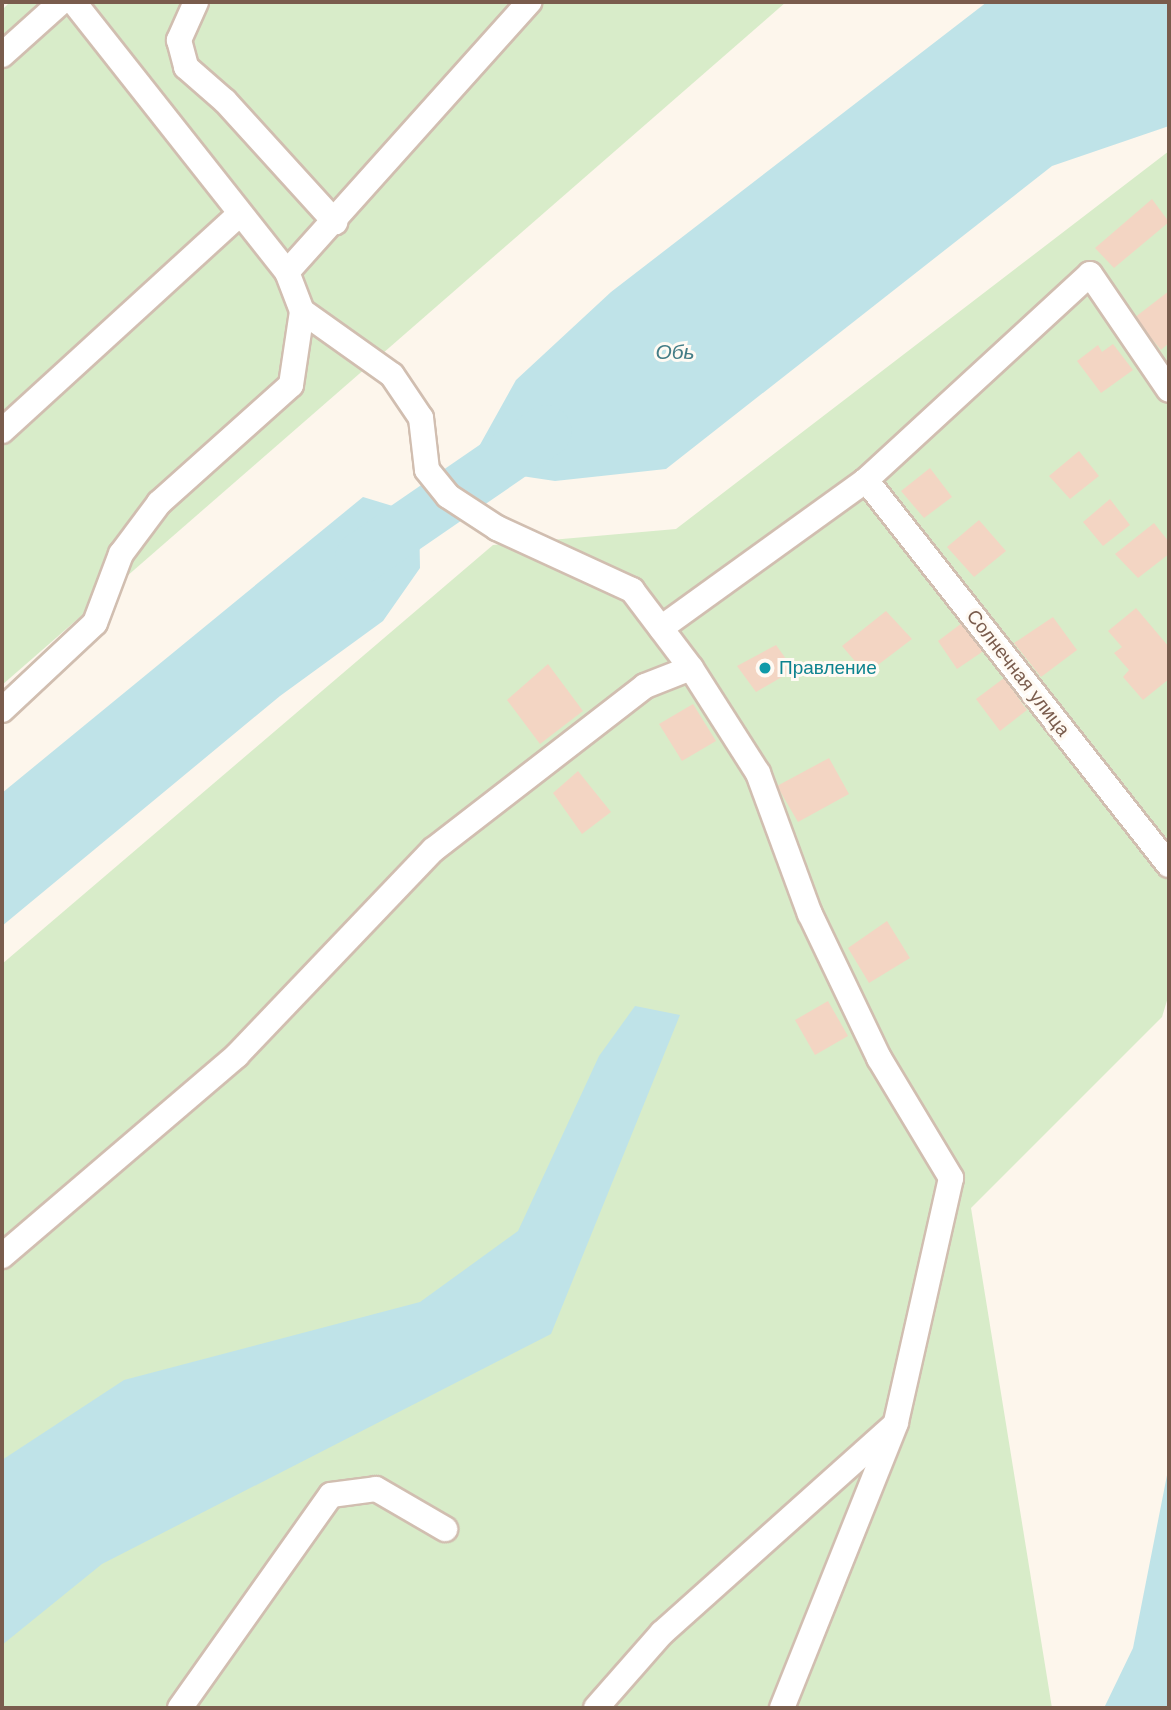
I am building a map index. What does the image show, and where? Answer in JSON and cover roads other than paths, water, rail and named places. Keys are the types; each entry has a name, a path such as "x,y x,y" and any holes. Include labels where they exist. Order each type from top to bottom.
{"street":[{"path":"2,55 61,2"},
{"path":"2,710 95,623 121,554 159,503 290,385 302,311 287,272 74,2"},
{"path":"196,2 180,40 187,67 225,101 335,222"},
{"path":"287,272 335,222 529,2"},
{"path":"2,431 240,214"},
{"path":"661,628 866,480 1090,274 1169,390"},
{"path":"302,311 392,375 421,418 427,470 448,496 497,528 632,590 691,668 758,773 810,914 880,1058 951,1178 895,1423 782,1708"},
{"name":"Солнечная улица","path":"866,480 1169,865"},
{"path":"2,1256 237,1055 433,850 645,686 691,668"},
{"path":"596,1708 662,1633 895,1423"},
{"path":"180,1708 331,1495 376,1489 445,1529"}],"water":[{"name":"Обь","path":"987,2 1169,2 1169,126 1052,166 666,469 555,481 467,468 516,380 611,292"},
{"path":"363,497 419,514 420,568 383,621 280,696 2,926 2,793"},
{"path":"635,1006 680,1015 551,1334 102,1564 2,1645 2,1460 124,1380 420,1302 518,1231 599,1056"},
{"path":"1169,1465 1169,1708 1104,1708 1133,1648"}],"waterway":[{"path":"361,558 546,431"}],"place":[{"name":"Правление","path":"765,668"}]}
